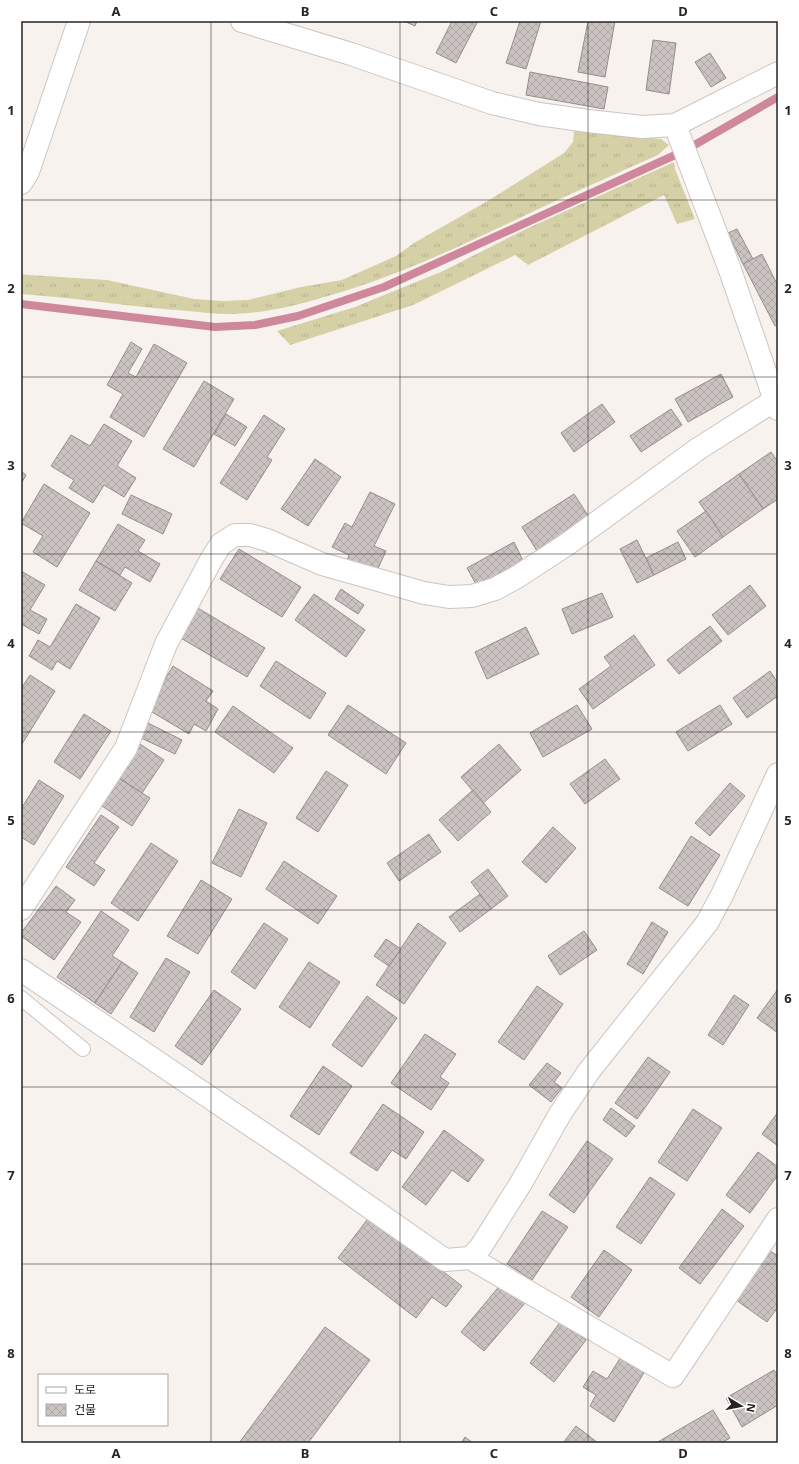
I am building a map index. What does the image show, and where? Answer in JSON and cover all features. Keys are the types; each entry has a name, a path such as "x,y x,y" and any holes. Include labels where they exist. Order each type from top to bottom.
{"street":[{"path":"21,183 28,172 79,21"},
{"path":"242,21 351,54 492,103 539,114 642,127 675,125 778,73"},
{"path":"21,909 126,748 166,644 221,544 235,535 250,535 266,540 322,564 424,593 448,597 472,596 495,589 517,577 566,545 698,449 777,402 730,270 675,125"},
{"path":"470,1258 480,1248 521,1183 560,1114 589,1071 707,923 723,893 778,774"},
{"path":"21,970 295,1155 446,1260 470,1258 673,1376 778,1219"}],"lane":[{"path":"21,998 83,1050"}],"green space":[{"path":"574,131 661,139 669,145 658,155 428,260 348,290 287,307 251,313 218,314 21,294 21,274 107,280 194,299 223,301 248,300 301,287 342,280 396,256 414,243 491,199 564,153 573,142"},
{"path":"674,162 675,169 695,219 677,224 664,195 528,265 515,255 413,305 290,345 277,331 355,307 443,271 526,229"}],"building":[{"path":"404,21 417,21 415,26"},
{"path":"452,21 478,21 456,63 436,53"},
{"path":"520,21 541,21 526,69 506,63"},
{"path":"588,21 615,21 605,77 578,72"},
{"path":"653,40 676,43 669,94 646,90"},
{"path":"710,53 726,78 711,87 695,62"},
{"path":"530,72 608,87 604,109 526,95"},
{"path":"737,229 753,259 743,264 728,233"},
{"path":"762,254 778,286 778,324 775,326 743,264"},
{"path":"131,342 142,349 128,373 136,377 154,344 187,363 144,437 110,417 123,394 107,385"},
{"path":"721,374 733,397 688,422 675,399"},
{"path":"204,381 234,399 194,467 163,449"},
{"path":"602,404 615,422 574,452 561,433"},
{"path":"671,409 682,425 641,452 630,436"},
{"path":"226,414 247,427 235,446 214,434"},
{"path":"264,415 285,429 267,457 272,460 247,500 220,483"},
{"path":"104,424 132,441 117,466 136,478 124,497 104,485 93,503 69,488 74,480 51,466 71,435 90,446"},
{"path":"771,452 778,462 778,499 763,509 739,474"},
{"path":"315,459 341,477 308,526 281,509"},
{"path":"21,471 26,475 21,484"},
{"path":"739,474 763,509 723,537 699,502"},
{"path":"44,484 90,513 57,567 33,552 43,536 21,523"},
{"path":"370,492 395,504 374,546 386,551 374,577 346,563 349,555 332,547 345,523 352,527"},
{"path":"574,494 589,517 537,551 522,527"},
{"path":"131,495 172,514 163,534 122,514"},
{"path":"706,511 723,537 695,557 677,531"},
{"path":"118,524 145,540 138,551 160,564 150,582 125,567 120,575 96,561"},
{"path":"637,540 654,575 637,583 620,549"},
{"path":"514,542 523,561 477,586 467,568"},
{"path":"678,542 686,559 654,575 646,558"},
{"path":"239,549 301,587 282,617 220,579"},
{"path":"96,561 132,583 115,611 79,590"},
{"path":"21,571 45,585 30,610 47,619 39,634 21,624"},
{"path":"750,585 766,606 728,635 712,615"},
{"path":"341,589 364,605 358,614 335,599"},
{"path":"602,593 613,617 572,634 562,609"},
{"path":"314,594 365,630 346,657 295,620"},
{"path":"76,604 100,618 70,669 57,661 52,670 29,656 38,640 50,647"},
{"path":"196,607 265,648 247,677 179,637"},
{"path":"710,626 722,641 679,674 667,660"},
{"path":"526,627 539,654 487,679 475,652"},
{"path":"634,635 655,665 593,709 579,689 611,666 604,657"},
{"path":"276,661 326,693 310,719 260,686"},
{"path":"173,666 213,691 206,701 218,709 206,731 194,724 189,734 147,709"},
{"path":"770,671 778,683 778,696 747,718 733,698"},
{"path":"30,675 55,691 22,744 21,689"},
{"path":"348,705 406,743 386,774 328,735"},
{"path":"577,705 592,729 543,757 530,733"},
{"path":"720,705 732,724 688,751 676,732"},
{"path":"233,706 293,748 274,773 215,732"},
{"path":"84,714 111,731 80,779 54,762"},
{"path":"146,722 182,740 175,754 139,737"},
{"path":"137,742 164,760 142,793 114,775"},
{"path":"499,744 521,770 483,803 461,777"},
{"path":"605,759 620,779 585,804 570,784"},
{"path":"326,771 348,785 318,832 296,818"},
{"path":"114,775 150,798 132,826 96,802"},
{"path":"39,780 64,796 34,845 21,837 21,809"},
{"path":"730,783 745,796 710,836 695,823"},
{"path":"473,790 491,812 458,841 439,820"},
{"path":"239,809 267,823 241,877 212,863"},
{"path":"101,815 119,827 94,863 105,870 94,886 66,867"},
{"path":"553,827 576,848 546,883 522,862"},
{"path":"429,834 441,852 399,881 387,863"},
{"path":"691,836 720,855 688,906 659,888"},
{"path":"151,843 178,861 138,921 111,903"},
{"path":"284,861 337,896 318,924 266,889"},
{"path":"488,869 508,896 491,909 471,882"},
{"path":"201,880 232,899 198,954 167,936"},
{"path":"56,886 75,900 66,912 81,922 54,960 21,936 21,933"},
{"path":"480,894 491,909 460,932 449,917"},
{"path":"101,911 129,930 112,956 122,962 95,1003 57,977"},
{"path":"652,922 668,932 643,974 627,964"},
{"path":"264,923 288,939 255,989 231,972"},
{"path":"418,923 446,943 404,1004 376,985"},
{"path":"584,931 597,950 560,975 548,956"},
{"path":"386,939 401,949 389,966 374,956"},
{"path":"166,958 190,972 154,1032 130,1017"},
{"path":"122,962 138,973 111,1014 95,1003"},
{"path":"309,962 340,982 310,1028 279,1007"},
{"path":"537,986 563,1004 524,1060 498,1042"},
{"path":"778,989 778,1033 757,1018"},
{"path":"214,990 241,1009 202,1065 175,1046"},
{"path":"734,995 749,1005 723,1045 708,1035"},
{"path":"367,996 397,1018 362,1067 332,1045"},
{"path":"425,1034 456,1054 440,1077 449,1083 431,1110 391,1083"},
{"path":"648,1057 670,1072 637,1119 615,1103"},
{"path":"547,1063 561,1073 554,1082 562,1088 551,1102 529,1085"},
{"path":"323,1066 352,1086 319,1135 290,1116"},
{"path":"383,1104 424,1132 406,1159 392,1150 377,1171 350,1153"},
{"path":"611,1108 635,1126 626,1137 603,1120"},
{"path":"693,1109 722,1128 687,1181 658,1162"},
{"path":"778,1112 778,1146 762,1134"},
{"path":"444,1130 484,1160 468,1182 452,1170 426,1205 402,1187"},
{"path":"587,1141 613,1159 574,1213 549,1195"},
{"path":"758,1152 778,1167 778,1175 750,1213 726,1195"},
{"path":"650,1177 675,1194 641,1244 616,1227"},
{"path":"722,1209 744,1226 700,1284 679,1268"},
{"path":"542,1211 568,1227 532,1280 507,1264"},
{"path":"370,1216 462,1286 446,1307 432,1297 416,1318 338,1258"},
{"path":"604,1250 632,1270 599,1317 571,1297"},
{"path":"770,1251 778,1256 778,1307 767,1322 736,1300"},
{"path":"502,1283 525,1303 484,1351 461,1332"},
{"path":"561,1321 586,1340 554,1382 530,1363"},
{"path":"325,1327 370,1360 308,1443 239,1443"},
{"path":"621,1357 645,1371 614,1422 590,1406 596,1395 583,1387 593,1371 607,1379"},
{"path":"774,1370 778,1376 778,1405 742,1427 726,1398"},
{"path":"713,1410 730,1438 721,1443 656,1443"},
{"path":"576,1426 598,1443 563,1443"},
{"path":"465,1437 473,1443 461,1443"}],"waterway":[{"path":"21,304 215,327 255,325 298,316 384,287 684,151 778,97"}]}
